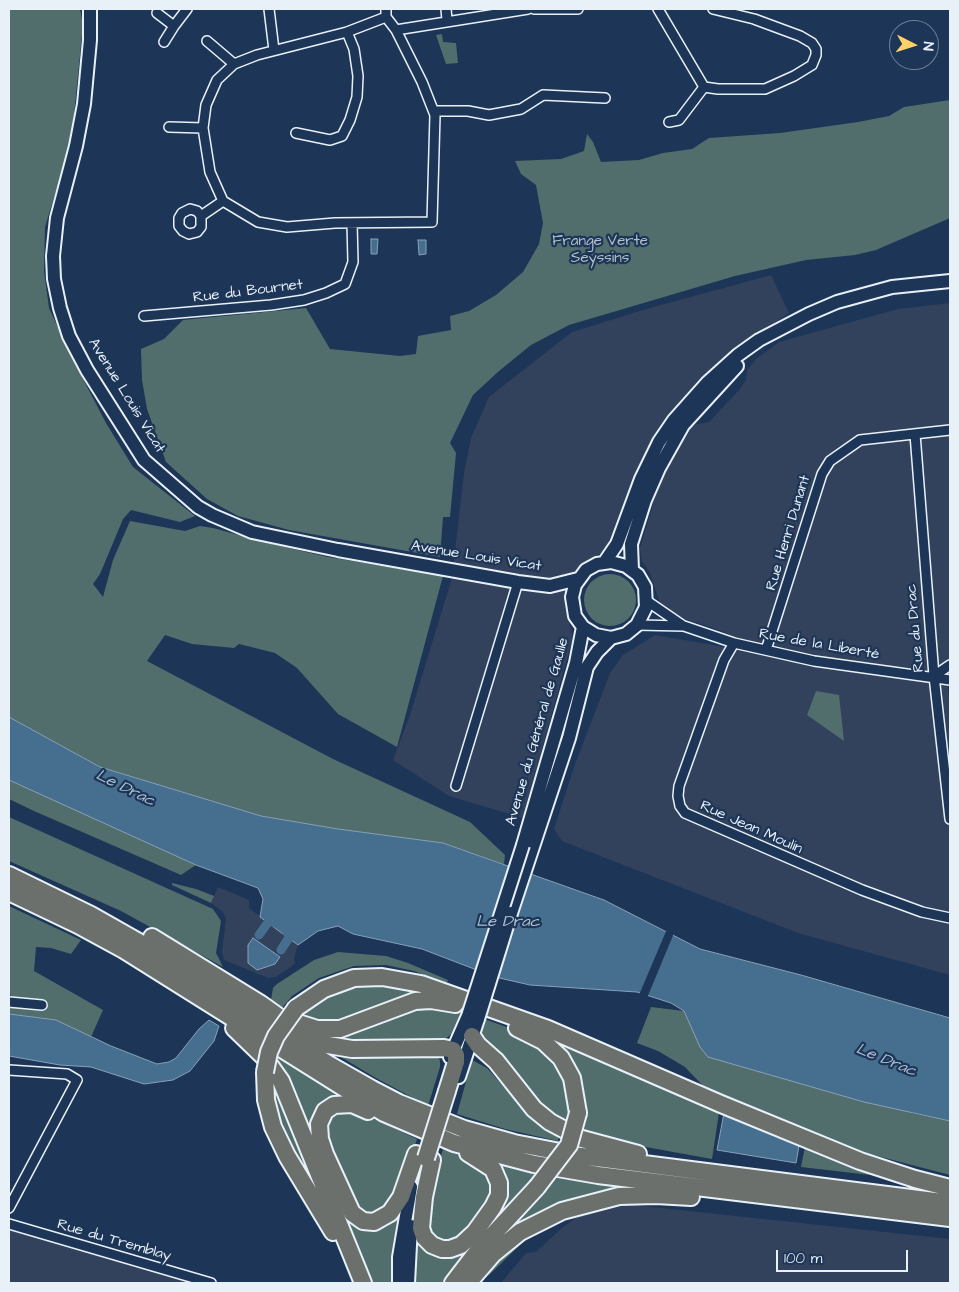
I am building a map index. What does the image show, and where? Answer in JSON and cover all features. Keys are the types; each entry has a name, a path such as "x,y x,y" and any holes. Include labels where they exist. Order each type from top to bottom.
{"highway":[{"path":"9,868 125,922 249,1019 384,1113 454,1143 534,1164 598,1175 950,1218"},
{"path":"9,875 92,915 212,989 249,1019 328,1064 379,1092 464,1129 514,1143 581,1156 950,1203"},
{"path":"9,892 212,989"},
{"path":"362,1279 277,1136 266,1100 265,1072 269,1052 276,1036 296,1008 324,988 354,978 388,978 422,984 548,1029 721,1104 860,1161 914,1179 950,1188"},
{"path":"249,1019 301,1024 332,1030 349,1027 398,1006 415,1001 431,1000 464,1007 527,1032 550,1047 561,1058 572,1078 578,1114 570,1145 537,1187 476,1253 453,1283"},
{"path":"249,1019 300,1032 335,1047 444,1048 453,1050 456,1054 456,1062 447,1091 424,1157 390,1213 374,1222 364,1221 352,1213 325,1154 319,1134 320,1119 329,1108 339,1104 352,1104 374,1113 384,1113"},
{"path":"249,1019 264,1057 280,1082 362,1279"},
{"path":"472,1036 478,1045 500,1065 534,1109 566,1132 619,1150 740,1176"},
{"path":"412,1219 429,1123"},
{"path":"424,1157 424,1197 421,1228 424,1237 432,1245 442,1249 450,1249 461,1245 475,1232 493,1207 499,1190 497,1177 493,1169 454,1143"},
{"path":"468,1283 493,1254 520,1232 542,1220 581,1204 638,1195 754,1202 778,1198"}],"main road":[{"name":"Avenue Louis Vicat","path":"90,11 84,104 76,146 57,218 53,256 54,279 60,308 69,336 87,370 144,460 198,507 212,516 252,532 338,550 550,586"},
{"path":"604,563 617,544 647,465 674,420 717,372 759,340 809,314 870,292 922,283 950,281"},
{"path":"632,570 630,544 638,518 659,468 683,425 721,382 776,332"},
{"path":"550,586 578,579 592,567 604,563 619,564 632,570 645,587 647,601 644,614 637,625 626,634 611,638 596,635 582,627 575,616 572,603 573,591 578,579"},
{"path":"550,586 572,603"},
{"name":"Avenue du Général de Gaulle","path":"527,846 576,663 582,627"},
{"path":"429,1123 447,1091 472,1036 473,1018 527,846 569,738 587,666 597,652 611,638"},
{"path":"453,1050 473,1018"},
{"path":"399,1283 402,1230 424,1157"},
{"path":"408,1283 412,1219"}],"street":[{"path":"164,42 187,9"},
{"path":"269,9 274,50"},
{"path":"446,9 447,20"},
{"path":"396,30 447,20 528,9"},
{"path":"534,9 578,9"},
{"path":"658,9 704,86 718,89 765,89 794,76 812,64 816,55 812,43 800,36 754,19 713,9"},
{"path":"158,13 174,26"},
{"path":"386,13 422,82 434,111 432,222 287,226 258,222 223,201 210,172 203,128 206,105 217,80 234,64 274,50 347,32 386,13"},
{"path":"296,133 330,140 342,136 350,120 357,97 358,76 354,48 347,32"},
{"path":"208,41 234,64"},
{"path":"669,122 679,120 704,86"},
{"path":"434,111 468,111 489,115 521,109 543,95 605,98"},
{"path":"169,127 203,128"},
{"path":"201,216 223,201"},
{"name":"Rue du Bournet","path":"144,316 271,305 304,300 326,293 345,284 353,262 352,223"},
{"name":"Rue Henri Dunant","path":"766,650 824,468 843,450 860,440 950,430"},
{"name":"Rue du Drac","path":"915,434 934,676 947,763 950,818"},
{"path":"456,786 518,582"},
{"name":"Rue de la Liberté","path":"647,601 684,626 734,642 837,666 934,676 950,680"},
{"name":"Rue de la Liberté","path":"637,625 684,626"},
{"name":"Rue Jean Moulin","path":"734,642 724,660 679,786 679,801 685,813 862,890 922,912 950,918"},
{"path":"934,676 950,666"},
{"path":"9,1002 42,1005"},
{"path":"9,1070 66,1074 77,1080 9,1208"},
{"name":"Rue du Tremblay","path":"9,1224 196,1281 211,1283"}],"shaded area":[{"path":"771,275 789,313 745,344 680,409 630,485 606,549 573,574 565,608 573,637 523,818 449,796 393,760 410,715 452,578 464,473 471,438 489,397 572,332 643,310"},
{"path":"950,303 950,667 946,670 950,705 950,975 798,933 562,841 554,829 574,767 610,673 623,655 655,635 778,656 716,629 685,619 661,606 649,571 642,561 640,548 652,508 655,482 672,461 688,426 709,422 740,389 746,380 747,370 756,359 779,342 898,309"},
{"path":"218,887 249,900 249,908 298,945 294,958 295,964 276,977 268,978 224,960 222,951 226,919 223,912 211,903"},
{"path":"624,1204 950,1239 950,1283 501,1283 526,1253 536,1252 563,1227 585,1212 603,1206"},
{"path":"9,1229 198,1283 9,1283"}],"green space":[{"path":"9,9 80,9 83,25 74,115 68,151 45,227 44,271 49,308 71,356 106,423 133,467 195,516 180,522 131,510 123,519 100,574 93,584 103,597 113,560 130,521 185,531 200,526 213,528 328,557 443,576 397,747 338,714 297,668 275,653 239,644 234,648 192,644 165,635 147,661 333,759 470,822 505,855 504,864 443,843 338,829 261,816 100,767 9,717"},
{"path":"442,34 443,42 456,43 458,63 446,64 436,35"},
{"name":"Frange Verte Seyssins","path":"950,100 950,218 876,250 855,255 806,260 735,276 569,325 531,345 499,371 473,395 450,443 456,453 450,517 443,517 440,557 289,530 238,516 207,499 166,462 147,409 142,380 141,349 164,339 183,320 306,308 330,349 400,356 416,354 418,336 451,330 450,316 469,311 496,295 523,272 539,244 543,223 536,185 521,174 515,161 561,159 584,151 587,134 593,142 601,162 639,160 663,153 692,149 709,138 780,133 858,122 889,116 904,107"},
{"path":"605,574 615,574 624,578 632,586 636,600 632,614 624,622 615,626 605,626 596,622 588,614 584,605 584,595 588,586 596,578"},
{"path":"816,691 839,695 844,741 807,715"},
{"path":"9,780 196,865 181,875 34,811 9,799"},
{"path":"9,817 213,909 221,921 216,953 223,967 121,911 9,861"},
{"path":"172,883 214,896 211,903 172,885"},
{"path":"9,906 81,940 71,954 51,948 36,947 34,971 103,1010 91,1037 56,1020 9,1014 9,1002 13,1002 9,991"},
{"path":"338,952 386,956 448,980 447,983 414,971 386,965 354,966 319,978 292,996 282,1008 271,1000 273,988 277,984 314,960"},
{"path":"357,982 427,991 363,1016 327,1024 295,1016 310,1002"},
{"path":"449,1006 464,1011 455,1031 444,1040 344,1042 322,1034 407,1007"},
{"path":"651,1007 684,1011 693,1028 911,1113 950,1121 950,1175 866,1153 706,1089 685,1067 658,1051 637,1043"},
{"path":"479,1017 509,1028 547,1051 569,1083 570,1128 551,1117 486,1042 480,1033"},
{"path":"549,1037 720,1106 712,1159 618,1142 583,1131 586,1105 583,1084 574,1064"},
{"path":"341,1054 435,1055 440,1060 440,1067 428,1106 339,1056"},
{"path":"280,1058 339,1095 318,1110 349,1220 359,1228 372,1231 388,1226 399,1212 394,1256 395,1283 368,1283 276,1062"},
{"path":"472,1060 487,1068 522,1107 559,1136 558,1141 505,1129 457,1114"},
{"path":"276,1082 320,1195 284,1144 268,1087"},
{"path":"357,1111 417,1139 405,1176 384,1214 360,1215 328,1143 325,1121 331,1113"},
{"path":"805,1147 876,1171 879,1176 801,1167"},
{"path":"443,1149 474,1161 486,1169 494,1192 460,1240 437,1243 426,1226 430,1191"},
{"path":"499,1163 541,1175 451,1283 411,1283 412,1237 449,1256 506,1180"},
{"path":"555,1178 638,1189 577,1201 479,1262"},
{"path":"548,1221 487,1277 497,1260 515,1242"}],"water":[{"path":"371,239 378,239 377,254 371,254"},
{"path":"418,240 426,240 426,254 419,255"},
{"name":"Le Drac","path":"9,717 100,767 261,816 338,829 443,843 604,900 700,949 801,975 950,1018 950,1121 864,1102 708,1057 700,1047 684,1011 671,1003 637,992 530,985 495,977 422,949 353,934 338,926 318,931 298,945 260,917 263,899 258,888 196,865 9,780"},
{"path":"253,938 280,957 275,964 257,970 248,963 248,945"},
{"path":"9,1014 56,1020 111,1046 157,1064 169,1062 176,1058 199,1029 209,1020 219,1026 214,1041 190,1071 173,1080 144,1084 91,1067 60,1065 9,1056"},
{"path":"724,1113 799,1146 796,1163 717,1150"}],"pier":[{"path":"667,929 674,933 647,998 639,995"}],"waterway":[{"path":"259,935 269,921 282,925 290,936 281,950"}]}
